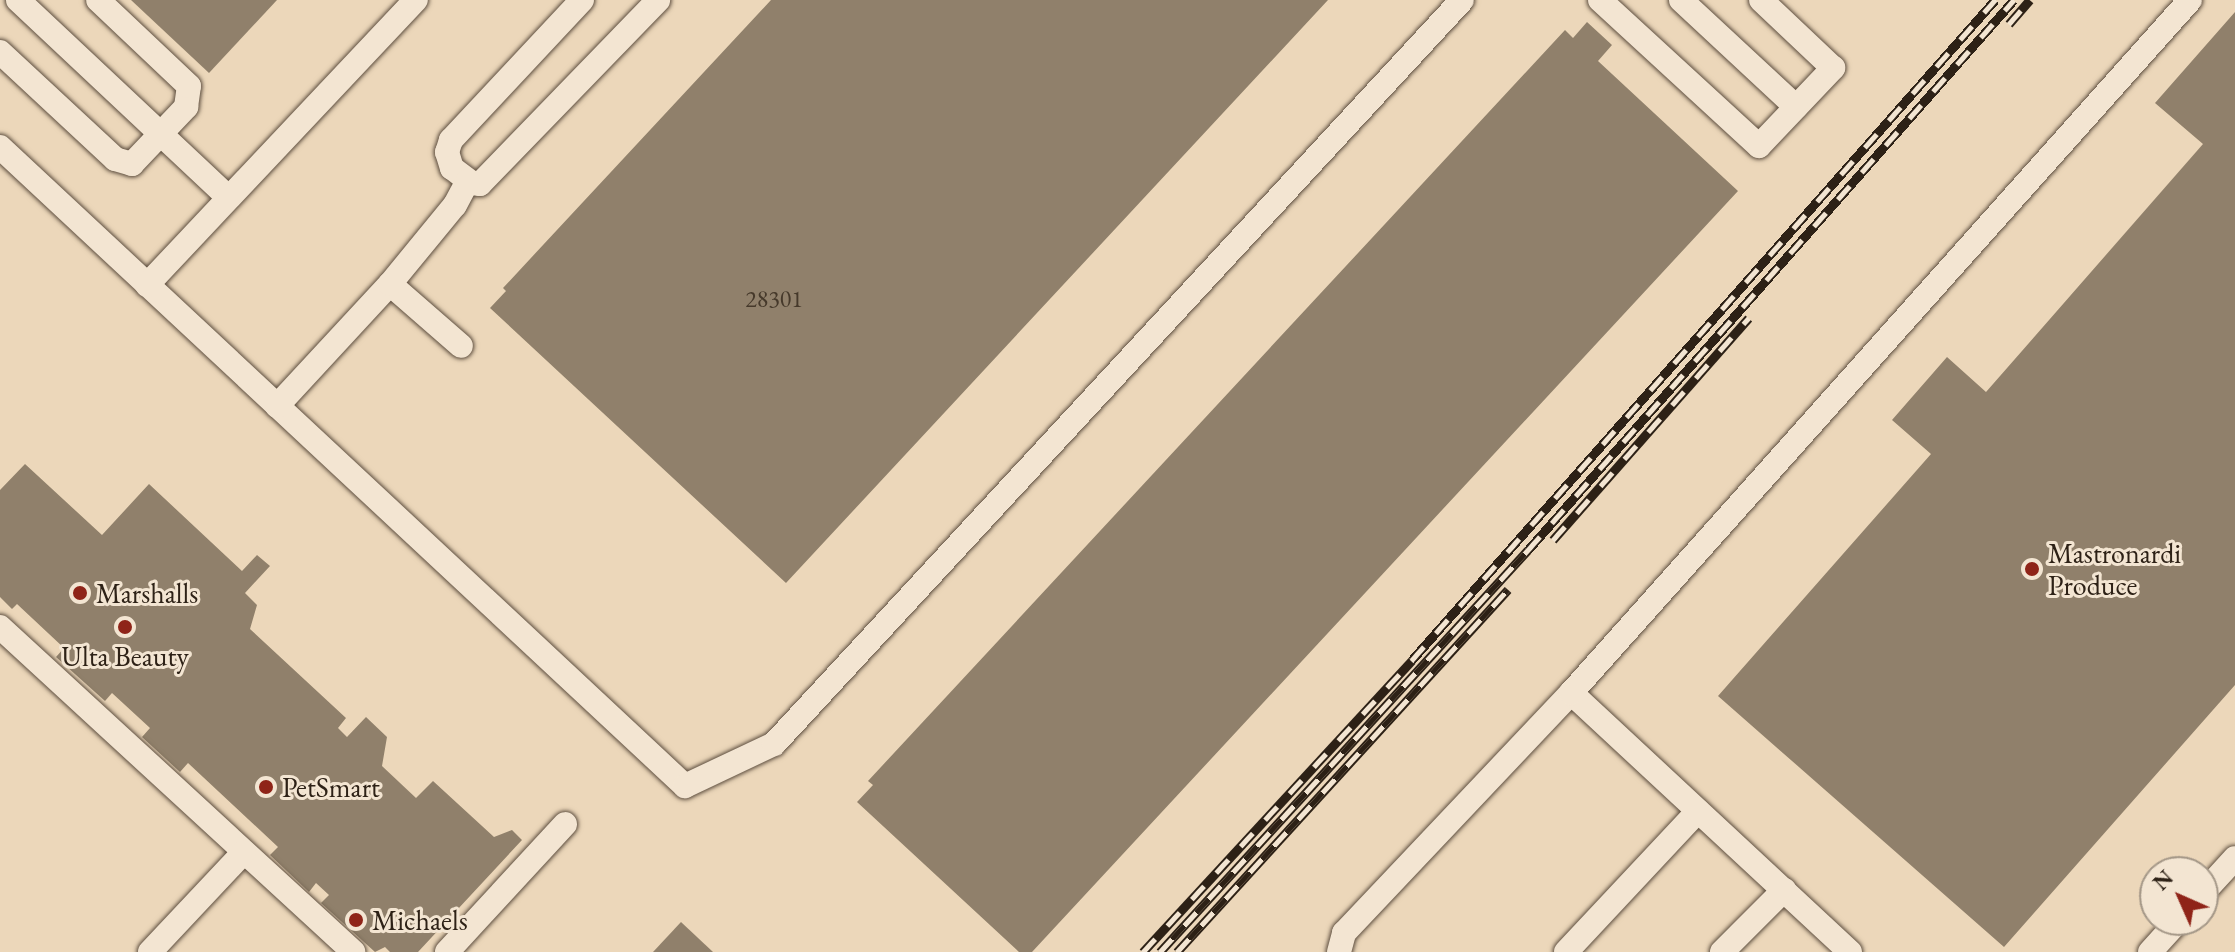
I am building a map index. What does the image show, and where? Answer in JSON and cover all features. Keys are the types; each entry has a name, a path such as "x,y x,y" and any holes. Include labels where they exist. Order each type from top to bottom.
{"lane":[{"path":"18,0 229,198"},
{"path":"0,52 115,159 132,164 186,107 189,86 98,0"},
{"path":"147,285 416,0"},
{"path":"582,0 451,140 447,152 452,168 468,181 480,184 658,0"},
{"path":"0,147 685,786 774,744 1462,0"},
{"path":"1600,0 1759,146 1833,68 1761,0"},
{"path":"1681,0 1796,107"},
{"path":"1339,952 1344,933 1571,693 2190,0"},
{"path":"277,406 390,284 455,205 468,181"},
{"path":"390,284 461,346"},
{"path":"0,627 353,952"},
{"path":"1571,693 1850,952"},
{"path":"1566,952 1698,811"},
{"path":"447,952 565,824"},
{"path":"150,952 244,852"},
{"path":"2219,876 2235,858"},
{"path":"1722,952 1784,890"},
{"path":"2150,952 2164,936"}],"building":[{"path":"131,0 277,0 209,73"},
{"path":"771,0 1328,0 786,583 490,308 506,291 503,288"},
{"name":"Mastronardi Produce","path":"2235,12 2235,685 2004,947 1718,696 1931,454 1892,420 1947,357 1986,392 2203,144 2155,103"},
{"path":"1587,22 1612,45 1598,61 1738,191 1032,952 1019,952 857,802 873,785 868,781 1565,30 1573,38"},
{"path":"25,464 102,535 149,484 242,571 257,555 270,566 245,593 257,605 250,629 346,718 338,728 347,737 366,717 387,737 382,766 416,798 433,781 494,837 512,830 522,840 418,952 390,952 385,947 375,952 321,903 329,895 316,883 309,892 270,855 278,847 188,763 180,772 142,737 150,728 112,693 105,701 56,657 64,648 17,604 12,609 0,597 0,490"},
{"path":"681,922 713,952 653,952"}],"railway":[{"path":"1143,952 1412,660 1995,0"},
{"path":"1160,952 1528,550 2014,0"},
{"path":"2009,24 2030,0"},
{"path":"1553,540 1749,318"},
{"path":"1177,952 1508,590"}],"place":[{"name":"Mastronardi Produce","path":"2032,569"},
{"name":"Marshalls","path":"80,593"},
{"name":"Ulta Beauty","path":"125,627"},
{"name":"PetSmart","path":"266,787"},
{"name":"Michaels","path":"356,920"}]}
